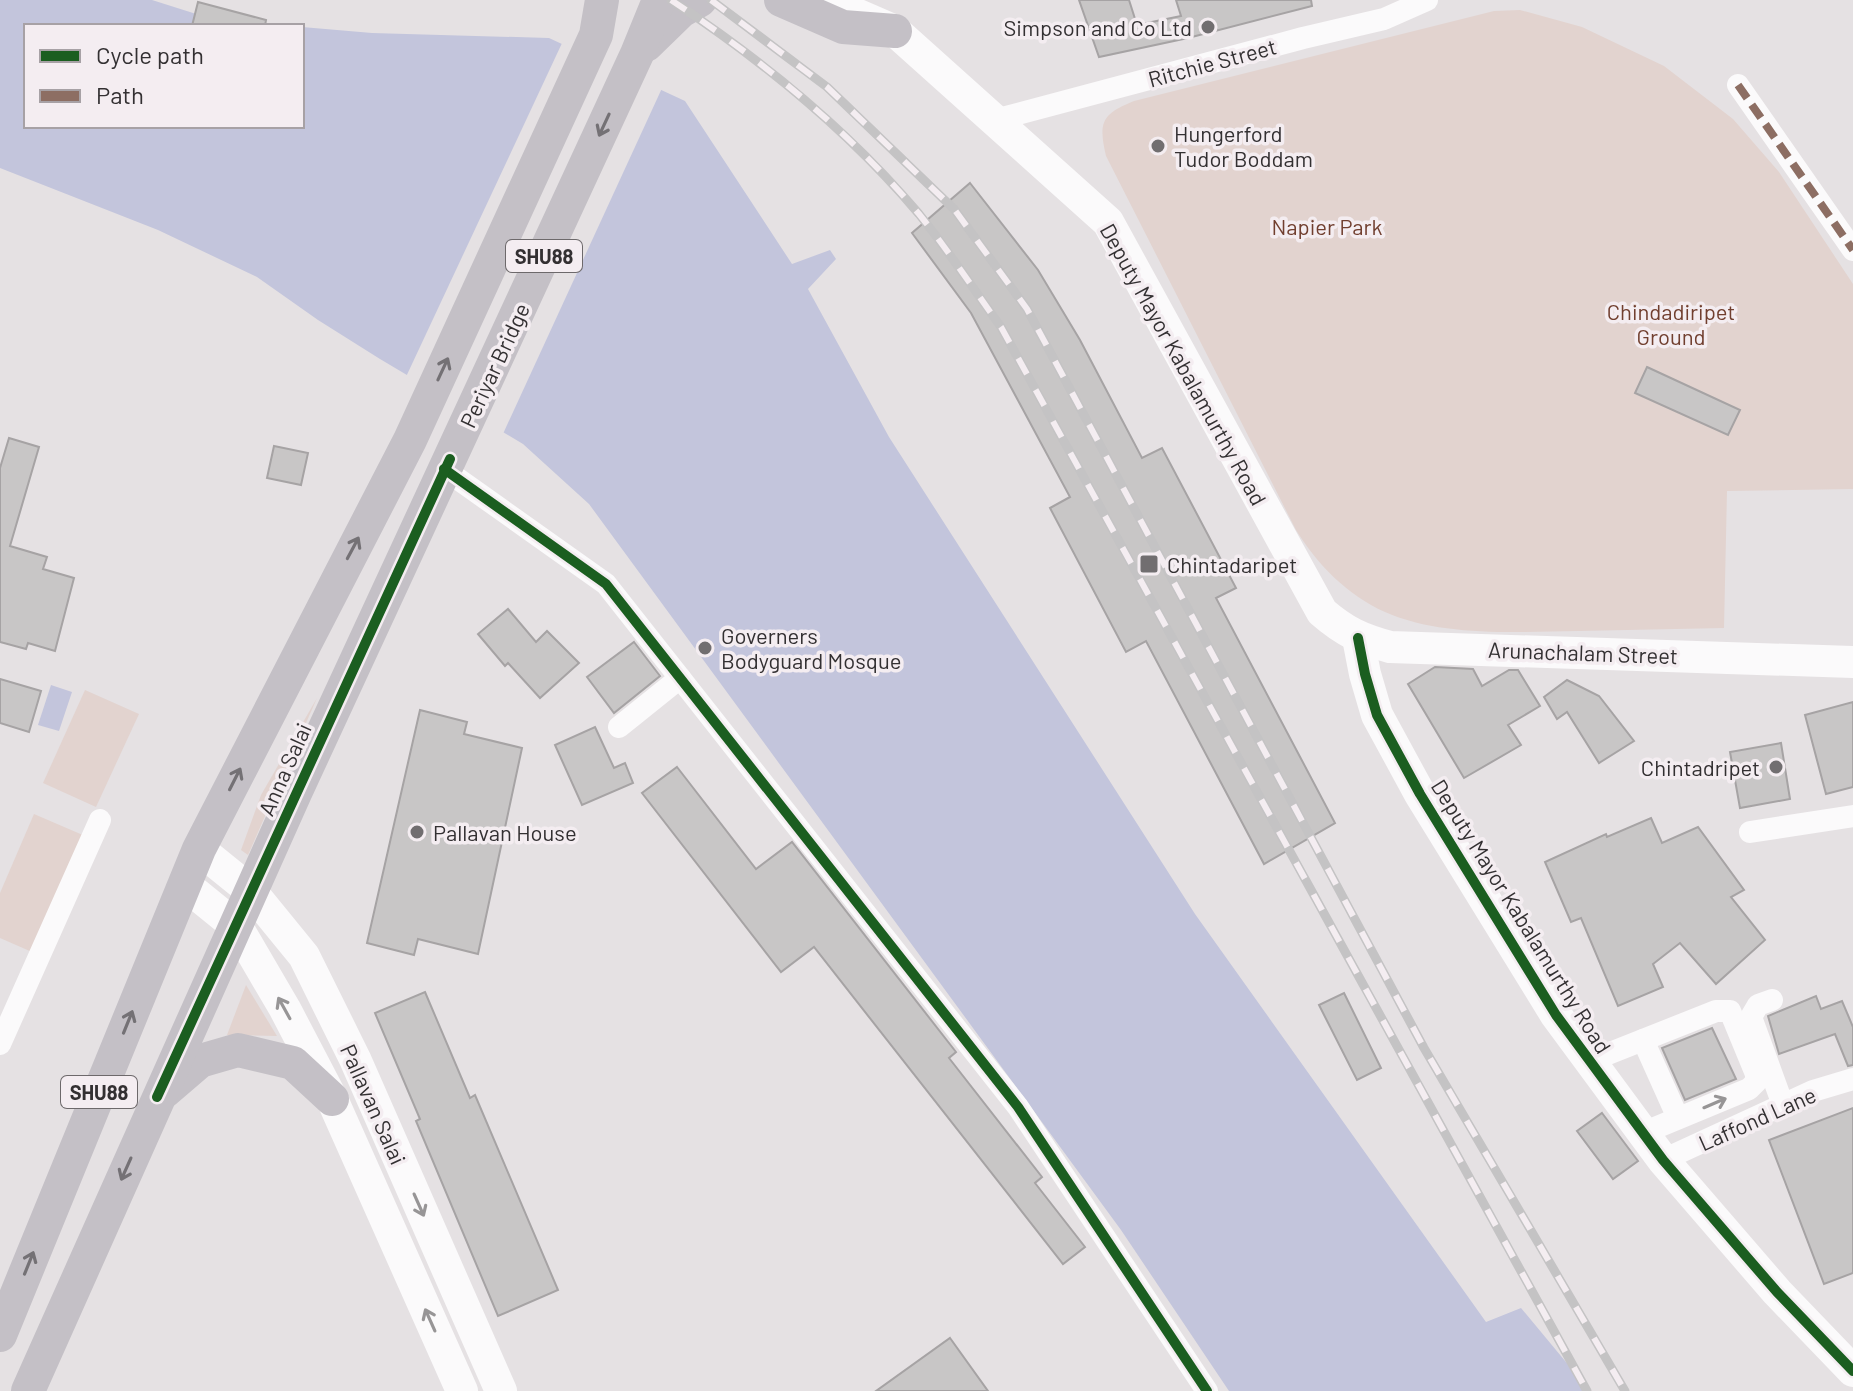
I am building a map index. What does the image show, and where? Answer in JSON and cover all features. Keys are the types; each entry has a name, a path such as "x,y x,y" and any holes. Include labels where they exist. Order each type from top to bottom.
{"main road":[{"name":"SHU88","path":"637,54 659,0"},
{"path":"637,54 681,11 700,0"},
{"path":"781,0 843,27 895,31"},
{"name":"Deputy Mayor Kabalamurthy Road","path":"824,0 895,31 1108,222 1322,612"},
{"path":"874,0 895,31"},
{"name":"Periyar Bridge","path":"410,440 596,15"},
{"name":"Periyar Bridge","path":"447,464 637,54"},
{"name":"Anna Salai","path":"0,1335 199,849 410,440"},
{"name":"Anna Salai","path":"28,1391 157,1097 447,464"},
{"name":"Arunachalam Street","path":"1322,612 1358,638 1390,647 1853,662"},
{"name":"Deputy Mayor Kabalamurthy Road","path":"1358,638 1377,715 1420,794 1556,1015 1663,1160 1777,1292 1853,1371"},
{"name":"Pallavan Salai","path":"199,849 251,891 308,964 355,1059 501,1391"},
{"name":"Pallavan Salai","path":"184,884 237,927 285,1009 332,1099 462,1391"},
{"path":"157,1097 200,1061 238,1050 293,1063 332,1099"}],"street":[{"name":"Ritchie Street","path":"995,120 1384,19 1427,0"},
{"path":"1738,85 1853,250"},
{"path":"447,464 606,584 1018,1107 1207,1391"},
{"path":"619,727 680,678"},
{"path":"1750,832 1853,816"},
{"path":"0,1044 100,820"},
{"path":"1772,1000 1758,1005 1751,1017 1783,1105"},
{"path":"1590,1061 1716,1011 1730,1011 1756,1074 1756,1082 1749,1089 1643,1133"},
{"path":"1643,1040 1678,1118"},
{"name":"Laffond Lane","path":"1663,1160 1813,1091 1853,1079"}],"green space":[{"path":"1520,10 1582,27 1664,66 1733,119 1779,172 1853,284 1853,489 1727,491 1724,628 1530,632 1455,629 1430,626 1385,612 1346,588 1313,555 1296,530 1106,156 1102,135 1105,121 1115,110 1134,101 1494,11"},
{"path":"85,690 139,714 96,807 43,783"},
{"path":"317,698 248,855 241,850 261,795"},
{"path":"34,814 99,842 48,959 0,938 0,893"},
{"path":"246,985 277,1036 227,1035"}],"water":[{"path":"0,0 152,0 212,19 271,24 24,24 24,128 304,128 304,27 372,33 549,38 685,101 792,264 830,250 836,259 808,289 889,437 1195,914 1486,1322 1521,1308 1590,1391 1229,1391 1121,1230 589,504 523,444 380,359 257,277 158,230 0,168"},
{"path":"51,685 72,692 59,731 38,725"}],"pier":[{"path":"563,41 663,86 502,436 405,379"}],"building":[{"path":"1079,0 1129,0 1137,25 1181,16 1176,0 1311,0 1312,6 1099,57"},
{"path":"198,2 266,20 265,24 192,24"},
{"path":"970,183 1038,270 1080,340 1142,458 1162,448 1236,588 1216,598 1335,823 1264,864 1146,641 1126,652 1050,508 1070,497 971,313 912,233"},
{"path":"1647,367 1740,410 1728,435 1635,393"},
{"path":"9,438 39,447 10,546 47,557 43,569 74,578 55,651 28,643 26,649 0,642 0,468"},
{"path":"274,446 308,453 301,485 267,478"},
{"path":"508,609 536,642 547,631 579,663 540,698 508,663 505,666 478,634"},
{"path":"634,642 660,676 614,713 587,677"},
{"path":"1435,667 1473,669 1482,686 1509,670 1518,670 1540,706 1508,725 1521,745 1464,778 1408,684"},
{"path":"0,679 41,691 29,732 0,723"},
{"path":"1567,680 1599,696 1634,741 1599,763 1567,712 1557,719 1544,697"},
{"path":"1853,702 1853,787 1826,794 1805,715"},
{"path":"420,710 467,722 464,734 522,748 478,954 418,939 414,955 367,943"},
{"path":"595,727 614,768 625,763 633,783 582,805 555,745"},
{"path":"1781,743 1790,799 1740,808 1730,752"},
{"path":"677,767 756,869 792,842 956,1052 949,1058 1042,1177 1035,1183 1085,1247 1063,1264 814,947 781,972 642,793"},
{"path":"1651,818 1662,843 1698,827 1744,890 1731,897 1765,940 1716,984 1680,943 1653,964 1663,987 1618,1006 1581,918 1571,922 1545,862 1606,834 1607,837"},
{"path":"425,992 470,1098 475,1095 558,1290 498,1316 416,1121 420,1119 375,1013"},
{"path":"1344,993 1381,1068 1357,1080 1319,1005"},
{"path":"1816,996 1821,1009 1842,1001 1853,1027 1853,1065 1848,1066 1835,1034 1779,1054 1768,1016"},
{"path":"1712,1028 1736,1079 1685,1100 1662,1048"},
{"path":"1853,1108 1853,1273 1824,1284 1769,1140"},
{"path":"1602,1113 1638,1161 1613,1179 1577,1131"},
{"path":"950,1338 988,1391 876,1391"}],"railway":[{"path":"671,0 771,72 863,154 919,214 1001,327 1587,1391"},
{"path":"711,0 827,87 954,209 1027,309 1424,1048 1625,1391"}],"marked path":[{"path":"1738,85 1853,250"}],"cycle path":[{"path":"157,1097 450,459"},
{"path":"444,469 606,584 1018,1107 1207,1391"},
{"path":"1358,638 1377,715 1420,794 1556,1015 1663,1160 1777,1292 1853,1371"}],"place":[{"name":"Simpson and Co Ltd","path":"1208,27"},
{"name":"Hungerford Tudor Boddam","path":"1158,146"},
{"name":"Chintadaripet","path":"1149,564"},
{"name":"Governers Bodyguard Mosque","path":"705,648"},
{"name":"Chintadripet","path":"1776,767"},
{"name":"Pallavan House","path":"417,832"}],"park label":[{"name":"Napier Park","path":"1327,226"},
{"name":"Chindadiripet Ground","path":"1671,324"}]}
